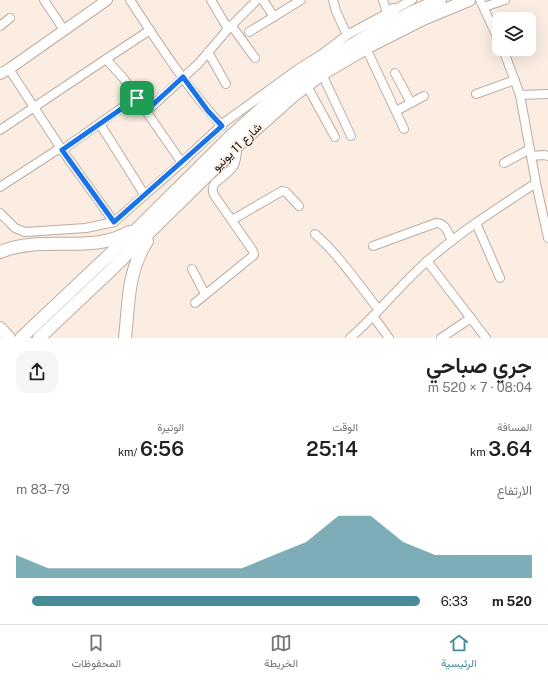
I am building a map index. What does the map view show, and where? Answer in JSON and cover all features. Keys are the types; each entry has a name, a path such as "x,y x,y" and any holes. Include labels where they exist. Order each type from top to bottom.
{"highway":[{"name":"شارع 11 يونيو","path":"39,338 156,220 268,118 322,74 364,44 412,12 440,0"},
{"name":"شارع 11 يونيو","path":"25,334 142,224 156,220 231,136 270,101 306,73 364,44 469,0"},
{"path":"364,44 390,12"},
{"path":"125,338 132,276 139,254 156,220"},
{"path":"0,252 8,248 24,244 85,243 107,241 123,236 142,224"},
{"path":"0,328 10,338"}],"main road":[{"path":"5,72 107,0"}],"street":[{"path":"44,0 64,30"},
{"path":"130,0 183,77 208,111 222,126"},
{"path":"211,0 229,27 255,58"},
{"path":"146,111 199,63 229,27 257,0"},
{"path":"263,0 274,16"},
{"path":"249,32 301,0"},
{"path":"333,0 336,11 347,35"},
{"path":"383,0 390,12"},
{"path":"0,213 15,228 25,232 86,228 114,222 144,194 182,163 226,122 347,35 412,0"},
{"path":"492,26 482,4 504,0"},
{"path":"0,26 10,18"},
{"path":"0,130 150,30"},
{"path":"364,44 404,129"},
{"path":"208,52 226,84"},
{"path":"506,56 520,95 530,153 548,238"},
{"path":"106,59 124,79 182,163"},
{"path":"5,72 34,107 61,149 114,222"},
{"path":"395,73 411,104"},
{"path":"322,74 351,136"},
{"path":"476,94 515,80"},
{"path":"307,86 335,137"},
{"path":"520,95 548,94"},
{"path":"396,111 424,96"},
{"path":"0,187 100,124 137,98"},
{"path":"100,124 144,194"},
{"path":"195,303 254,255 251,248 214,195 212,186 234,166 237,157 237,146"},
{"path":"504,163 530,153 548,156"},
{"path":"350,338 376,313 407,279 452,241 536,183"},
{"path":"232,220 282,191 286,192 299,206"},
{"path":"373,246 436,223 441,223 444,226 452,241"},
{"path":"476,223 500,278"},
{"path":"315,234 333,251 376,313 389,338"},
{"path":"427,262 486,338"},
{"path":"192,269 205,294"},
{"path":"441,338 471,318"}],"route":[{"path":"183,77 208,111 222,126 114,222 62,150 137,98 146,111 183,77"}]}
